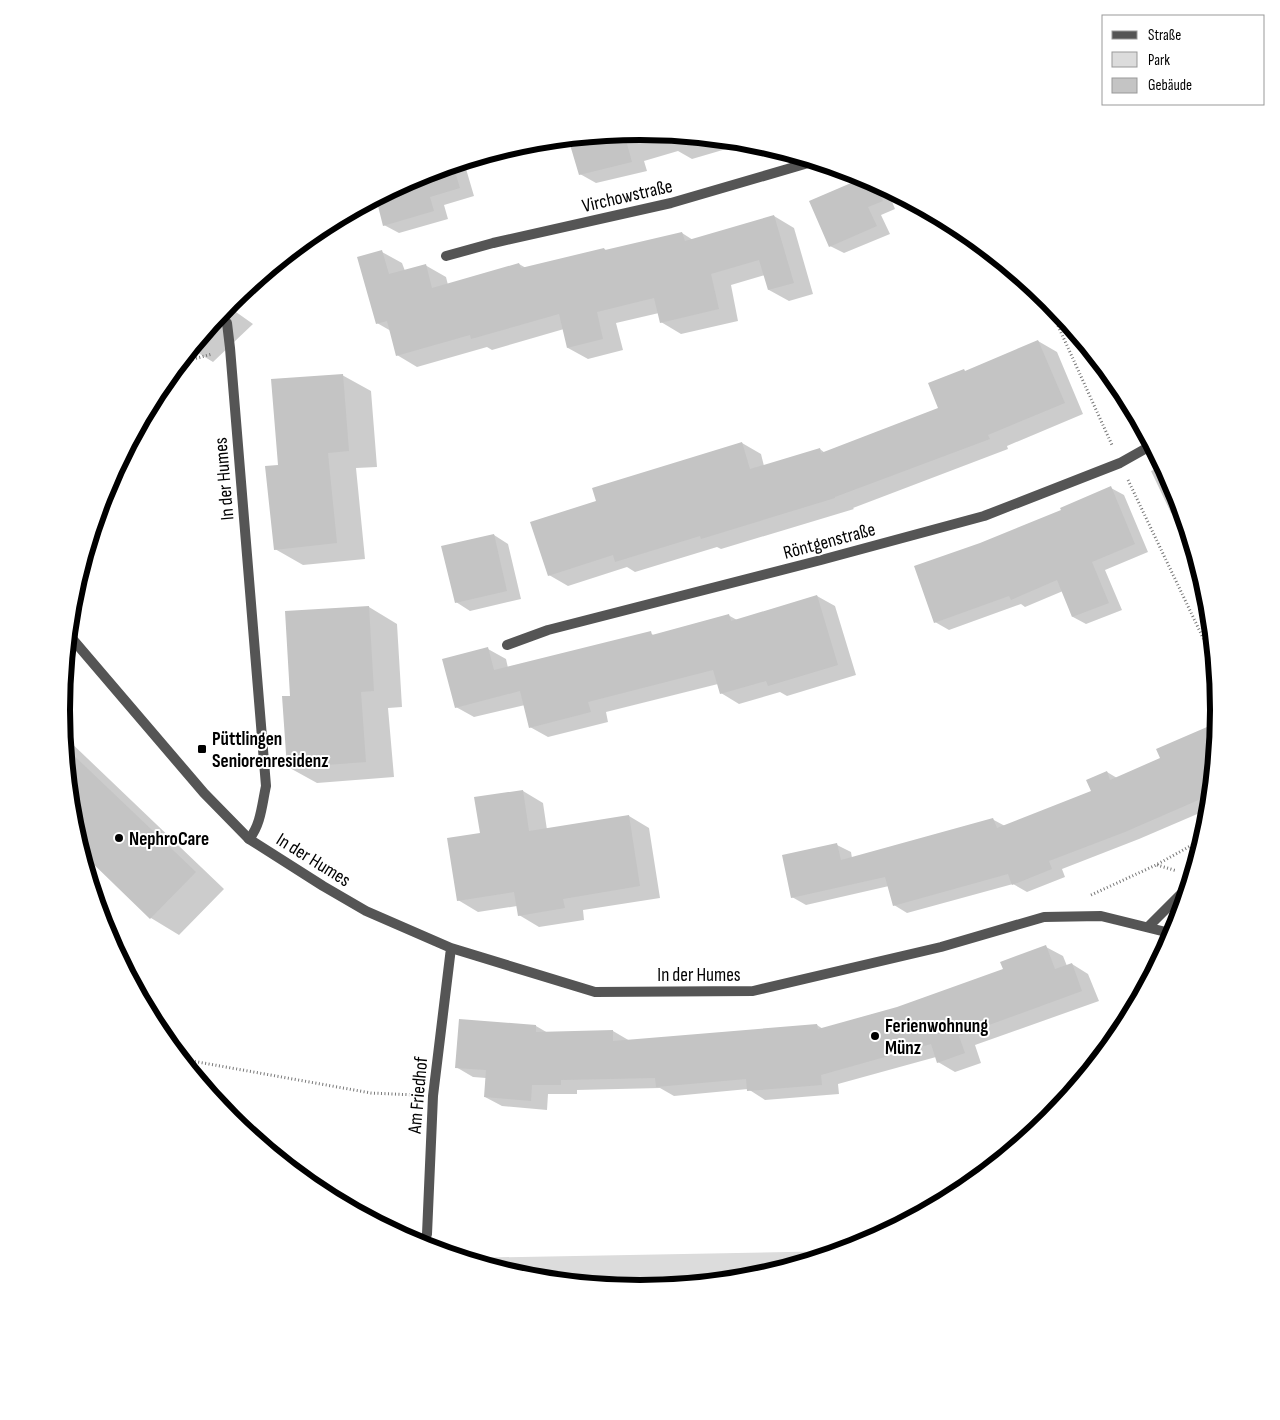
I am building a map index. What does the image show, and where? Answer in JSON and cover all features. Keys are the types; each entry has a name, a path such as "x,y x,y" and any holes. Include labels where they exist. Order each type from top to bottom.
{"street":[{"name":"Virchowstraße","path":"446,256 492,243 671,203 804,164"},
{"name":"In der Humes","path":"227,323 266,786 260,818 254,833 249,838"},
{"name":"Röntgenstraße","path":"507,645 548,630 984,516 1120,463 1146,448"},
{"name":"In der Humes","path":"74,641 204,793 249,838 323,886 366,911 451,948 595,992 753,991 940,947 1044,916 1101,916 1165,932"},
{"path":"1148,927 1179,896"},
{"name":"Am Friedhof","path":"425,1238 433,1096 451,948"}],"path":[{"path":"191,360 230,348"},
{"path":"1087,897 1194,845"},
{"path":"1156,865 1183,872"},
{"path":"191,1061 371,1093 433,1096"}],"green space":[{"path":"818,1251 788,1261 714,1275 640,1280 566,1275 529,1269 481,1258"}],"building":[{"path":"626,140 632,162 579,175 570,145"},
{"path":"455,171 460,188 430,197 434,211 383,226 378,204 422,183"},
{"path":"854,182 880,193 883,201 868,207 877,226 829,247 809,201"},
{"path":"774,215 794,283 768,290 759,260 711,274 719,309 660,323 654,298 597,312 603,339 567,348 559,314 471,339 470,335 396,356 387,321 376,324 357,257 382,250 389,274 426,264 432,288 519,263 521,268 682,232 685,241"},
{"path":"1038,340 1065,403 988,435 990,439 835,498 701,539 700,536 615,562 613,555 548,576 530,522 596,501 592,488 742,442 750,469 820,448 821,453 938,408 928,383 964,369 965,371"},
{"path":"343,374 349,451 328,453 337,543 274,550 265,466 278,465 271,379"},
{"path":"1111,486 1135,544 1092,562 1109,603 1072,617 1057,580 1011,600 1009,596 934,623 914,566 980,543 1061,510 1060,508"},
{"path":"494,534 507,591 455,603 441,546"},
{"path":"817,595 838,665 768,686 766,681 720,694 713,670 588,702 591,712 529,728 520,691 455,708 442,659 488,647 494,670 651,631 652,635 729,614 731,621"},
{"path":"369,606 374,691 361,692 366,762 287,768 282,696 290,696 285,611"},
{"path":"1207,727 1209,732 1209,747 1203,798 1125,832 1049,861 1052,869 1012,885 1008,874 893,906 885,877 791,898 782,855 837,843 841,860 993,818 997,828 1091,791 1086,780 1107,771 1110,780 1160,758 1156,749"},
{"name":"NephroCare","path":"72,753 196,872 150,919 90,861 81,821"},
{"path":"523,790 529,831 629,815 640,886 563,899 565,908 518,916 514,892 457,901 447,838 480,833 474,797"},
{"path":"1046,945 1055,969 1072,963 1082,991 959,1036 965,1053 937,1063 931,1044 821,1075 822,1085 747,1091 746,1079 656,1087 655,1078 561,1080 561,1085 532,1085 531,1101 484,1097 486,1070 455,1068 459,1019 536,1025 536,1032 613,1030 613,1041 817,1024 818,1029 897,1007 1003,969 1000,962"}],"place":[{"name":"Püttlingen Seniorenresidenz","path":"202,749"},
{"name":"NephroCare","path":"119,838"},
{"name":"Ferienwohnung Münz","path":"875,1036"}]}
